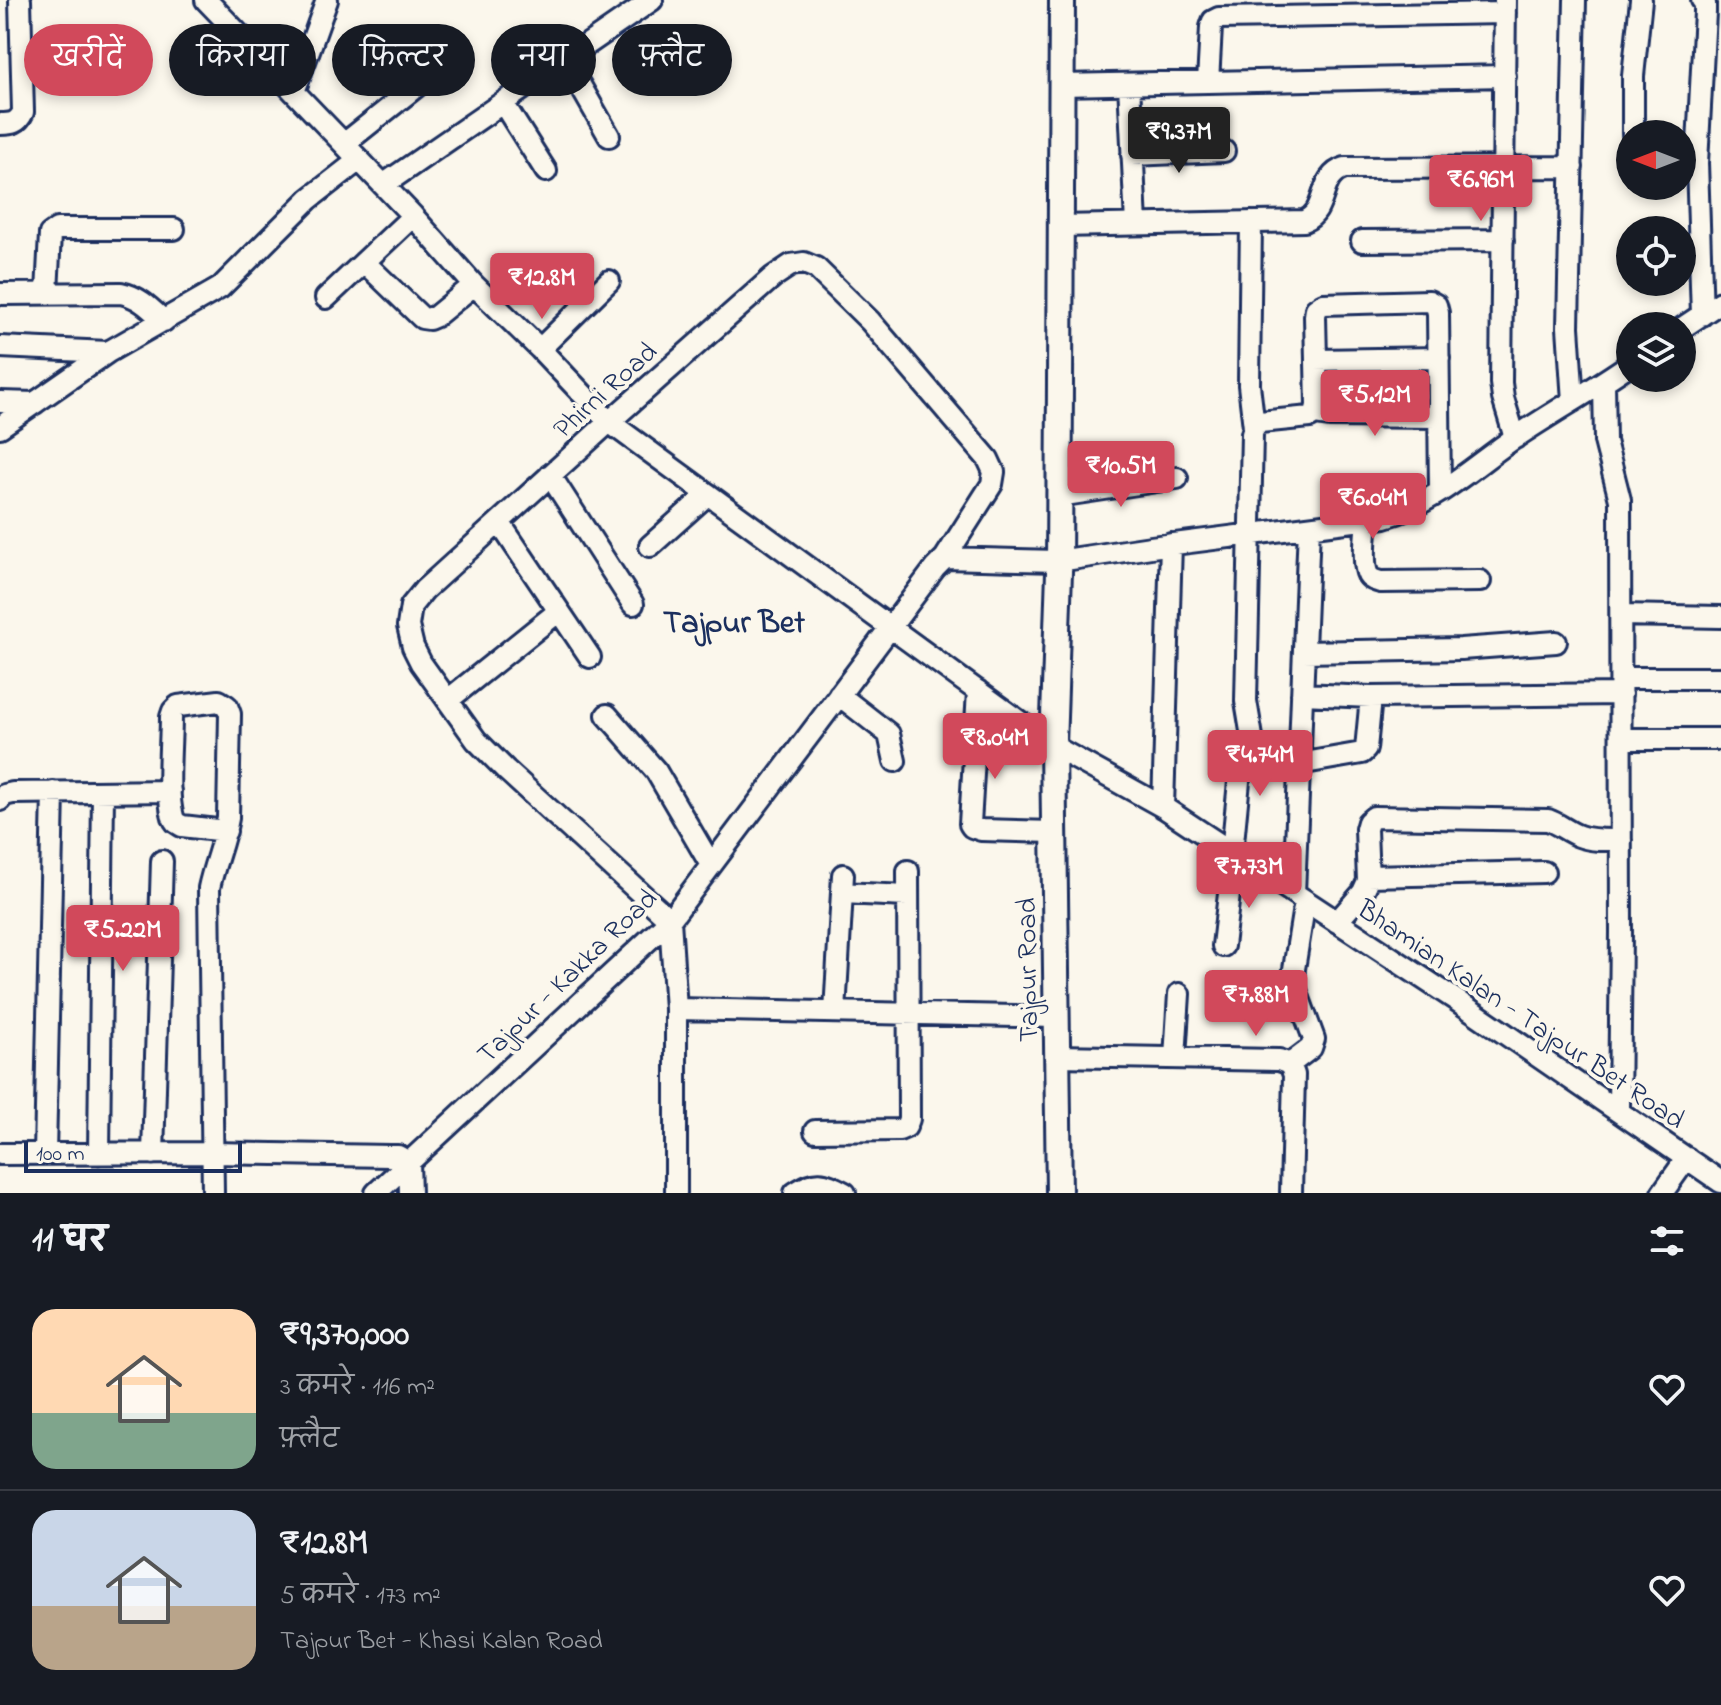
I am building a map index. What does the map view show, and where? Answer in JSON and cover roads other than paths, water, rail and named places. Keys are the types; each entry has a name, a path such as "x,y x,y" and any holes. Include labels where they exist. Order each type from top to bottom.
{"main road":[{"name":"Tajpur Road","path":"1059,1193 1053,746 1058,561 1062,0"}],"street":[{"name":"Bhamian Kalan - Tajpur Bet Road","path":"206,0 229,24"},
{"path":"316,31 327,0"},
{"path":"596,38 652,0"},
{"path":"1573,401 1568,327 1575,0"},
{"path":"1633,120 1633,76 1641,0"},
{"path":"1693,120 1705,12 1702,0"},
{"path":"0,124 13,124 23,112 10,66 14,4"},
{"path":"1208,82 1211,27 1213,21 1219,18 1505,6 1501,383 1515,438"},
{"path":"1061,85 1505,76"},
{"path":"1129,84 1136,224"},
{"name":"Bhamian Kalan - Tajpur Bet Road","path":"298,96 413,216 474,285 609,422 1053,746 1163,807 1721,1182"},
{"path":"344,144 404,96"},
{"path":"383,185 513,96"},
{"path":"586,96 609,136"},
{"path":"503,103 546,171"},
{"path":"1132,155 1224,151"},
{"path":"0,427 108,352 220,288 309,199 359,160"},
{"path":"1060,226 1304,221 1312,218 1330,176 1345,168 1572,167"},
{"path":"1692,200 1702,315"},
{"path":"326,298 413,216"},
{"path":"1251,222 1249,385 1254,427 1246,701 1253,760"},
{"path":"47,293 50,234 57,229 174,229"},
{"path":"1362,241 1503,240"},
{"path":"364,262 422,318 436,316 474,285"},
{"name":"Phirni Road","path":"670,920 476,740 413,647 408,626 411,606 424,590 550,475 773,277 791,265 804,263 816,268 870,321 988,459 994,472 992,484 945,558 891,627"},
{"path":"540,349 609,281"},
{"path":"0,294 121,293 143,301 164,321"},
{"path":"1315,414 1316,309 1323,304 1429,301 1436,305 1440,491"},
{"path":"1696,319 1721,302"},
{"path":"0,347 108,352"},
{"path":"1316,360 1439,358"},
{"path":"945,558 1058,561 1405,512 1423,504 1515,438 1616,374"},
{"path":"1604,382 1605,441 1620,500 1619,1111"},
{"path":"0,402 35,403"},
{"path":"1254,427 1260,422 1315,414 1439,417"},
{"path":"550,475 633,604"},
{"path":"1058,496 1177,478"},
{"path":"650,546 708,494"},
{"path":"1367,519 1365,562 1371,579 1380,582 1480,581"},
{"path":"499,522 590,657"},
{"path":"1290,1064 1311,1048 1314,1039 1293,982 1299,897 1300,760 1309,527"},
{"path":"1163,807 1171,544"},
{"path":"448,700 559,611"},
{"path":"1621,615 1721,617"},
{"name":"Tajpur - Kakka Road","path":"376,1193 670,920 891,627"},
{"path":"1304,652 1461,649 1556,642"},
{"path":"1302,694 1371,697 1621,686 1721,678"},
{"path":"978,691 970,824 981,830 1054,832"},
{"path":"839,695 889,734 895,761"},
{"path":"1223,946 1229,894 1240,858 1240,771 1245,762 1362,753 1366,749 1371,697"},
{"path":"213,1193 209,888 226,831 228,818 230,714 227,706 219,701 178,706 171,717 170,791 173,818 182,826 226,831"},
{"path":"607,715 656,771 711,865"},
{"path":"1621,739 1721,739"},
{"path":"0,800 4,795 13,793 170,791"},
{"path":"45,1154 53,792"},
{"path":"99,1154 103,792"},
{"path":"1337,922 1363,892 1368,881 1366,829 1374,817 1548,820 1590,839 1621,840"},
{"path":"153,1154 162,861"},
{"path":"815,1131 899,1130 906,1127 909,1119 908,871"},
{"path":"1368,876 1544,872"},
{"path":"835,1012 843,884 907,896"},
{"path":"670,920 676,1009 676,1193"},
{"path":"1175,1058 1179,994"},
{"path":"676,1009 1057,1017"},
{"path":"1057,1056 1279,1060 1290,1064"},
{"path":"1290,1064 1294,1075 1291,1193"},
{"path":"0,1154 398,1156 409,1162 410,1193"},
{"path":"1662,1193 1687,1158"},
{"path":"795,1193 816,1182 825,1182 845,1193"}],"district":[{"name":"Tajpur Bet","path":"734,621"}]}
